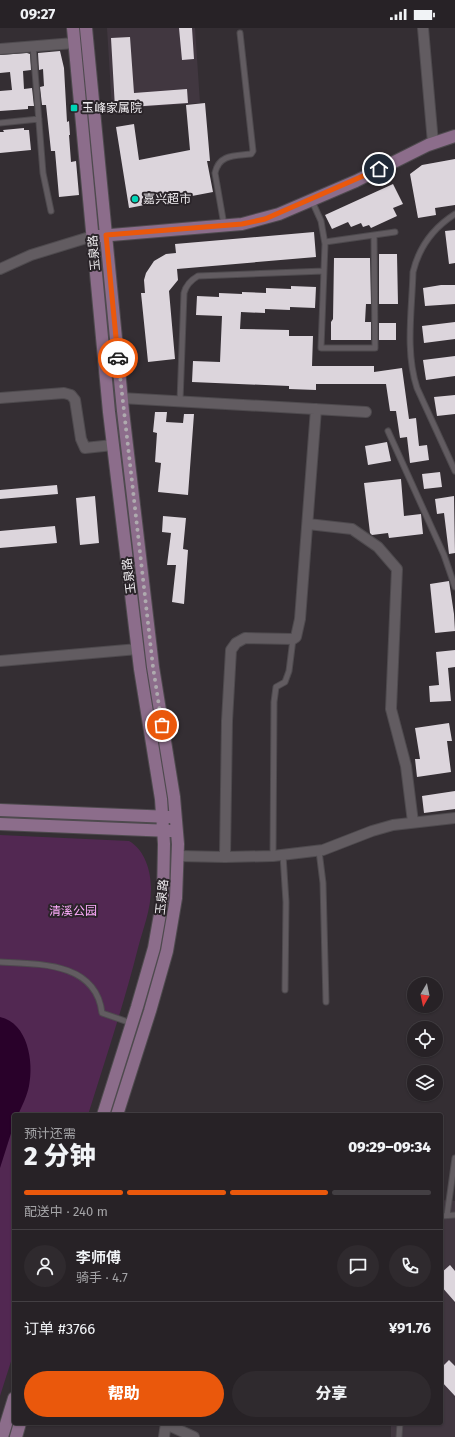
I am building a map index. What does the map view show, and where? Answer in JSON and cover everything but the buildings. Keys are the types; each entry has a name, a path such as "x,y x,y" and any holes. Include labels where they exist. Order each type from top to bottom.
{"main road":[{"name":"玉泉路","path":"73,28 113,445 138,649 163,831 163,897 159,922 146,978 104,1113"},
{"name":"玉泉路","path":"86,28 122,398 153,667 176,818 178,856 176,898 167,951 150,1011 118,1113"},
{"path":"92,236 224,225 265,219 356,181 433,144 455,136"},
{"path":"0,810 176,818"},
{"path":"0,824 177,831"},
{"path":"2,1437 12,1404"},
{"path":"16,1437 19,1425"}],"street":[{"path":"423,28 433,144"},
{"path":"0,49 74,43"},
{"path":"0,270 31,256 92,236"},
{"path":"0,398 64,393 71,395 75,400 81,438 85,448 113,445"},
{"path":"122,398 366,412"},
{"path":"226,857 227,721 231,650 236,643 244,638 293,639 296,637 300,619 316,409"},
{"path":"308,524 352,529 378,547 397,568 391,709 406,766 413,822"},
{"path":"0,661 138,649"},
{"path":"178,856 226,857 278,855 319,851 372,831 393,825 455,818"},
{"path":"164,1437 166,1425"},
{"path":"168,1425 194,1437"}],"lane":[{"path":"224,225 215,173 216,168 220,161 228,157 251,154 253,151 240,33"},
{"path":"32,46 43,173 51,211"},
{"path":"0,122 38,119"},
{"path":"312,200 321,222 325,242 321,348 376,348 374,235"},
{"path":"455,214 441,224 429,237 422,246 415,263 413,272 410,353 412,371 417,388 455,471"},
{"path":"325,242 395,232"},
{"path":"180,401 184,293 193,279 198,276 324,271"},
{"path":"388,431 444,555 455,587"},
{"path":"285,990 286,902 278,855 274,702 276,687 285,682 289,671 293,639"},
{"path":"319,851 323,883 326,1002"},
{"path":"0,962 46,965 73,973 87,981 95,990 101,1005 102,1013 132,1023"},
{"path":"447,1215 455,1158"},
{"path":"443,1216 455,1215"},
{"path":"399,1437 400,1425"}],"shaded area":[{"path":"107,28 195,28 200,103 112,109"},
{"path":"0,1017 17,1027 23,1035 27,1045 31,1066 28,1090 24,1101 19,1113 12,1113 12,1130 0,1168"},
{"path":"443,1200 455,1201 455,1437 391,1437 391,1425 443,1425"}],"green space":[{"name":"清溪公园","path":"0,835 129,841 135,845 143,855 146,862 150,875 151,896 121,1011 89,1113 12,1113 12,1358 0,1396"}],"way so far":[{"path":"118,358 153,667 162,725"}],"place":[{"name":"玉峰家属院","path":"74,108"},
{"name":"嘉兴超市","path":"135,199"}],"route":[{"path":"118,358 106,235 242,224 265,219 356,181 379,169"}]}
